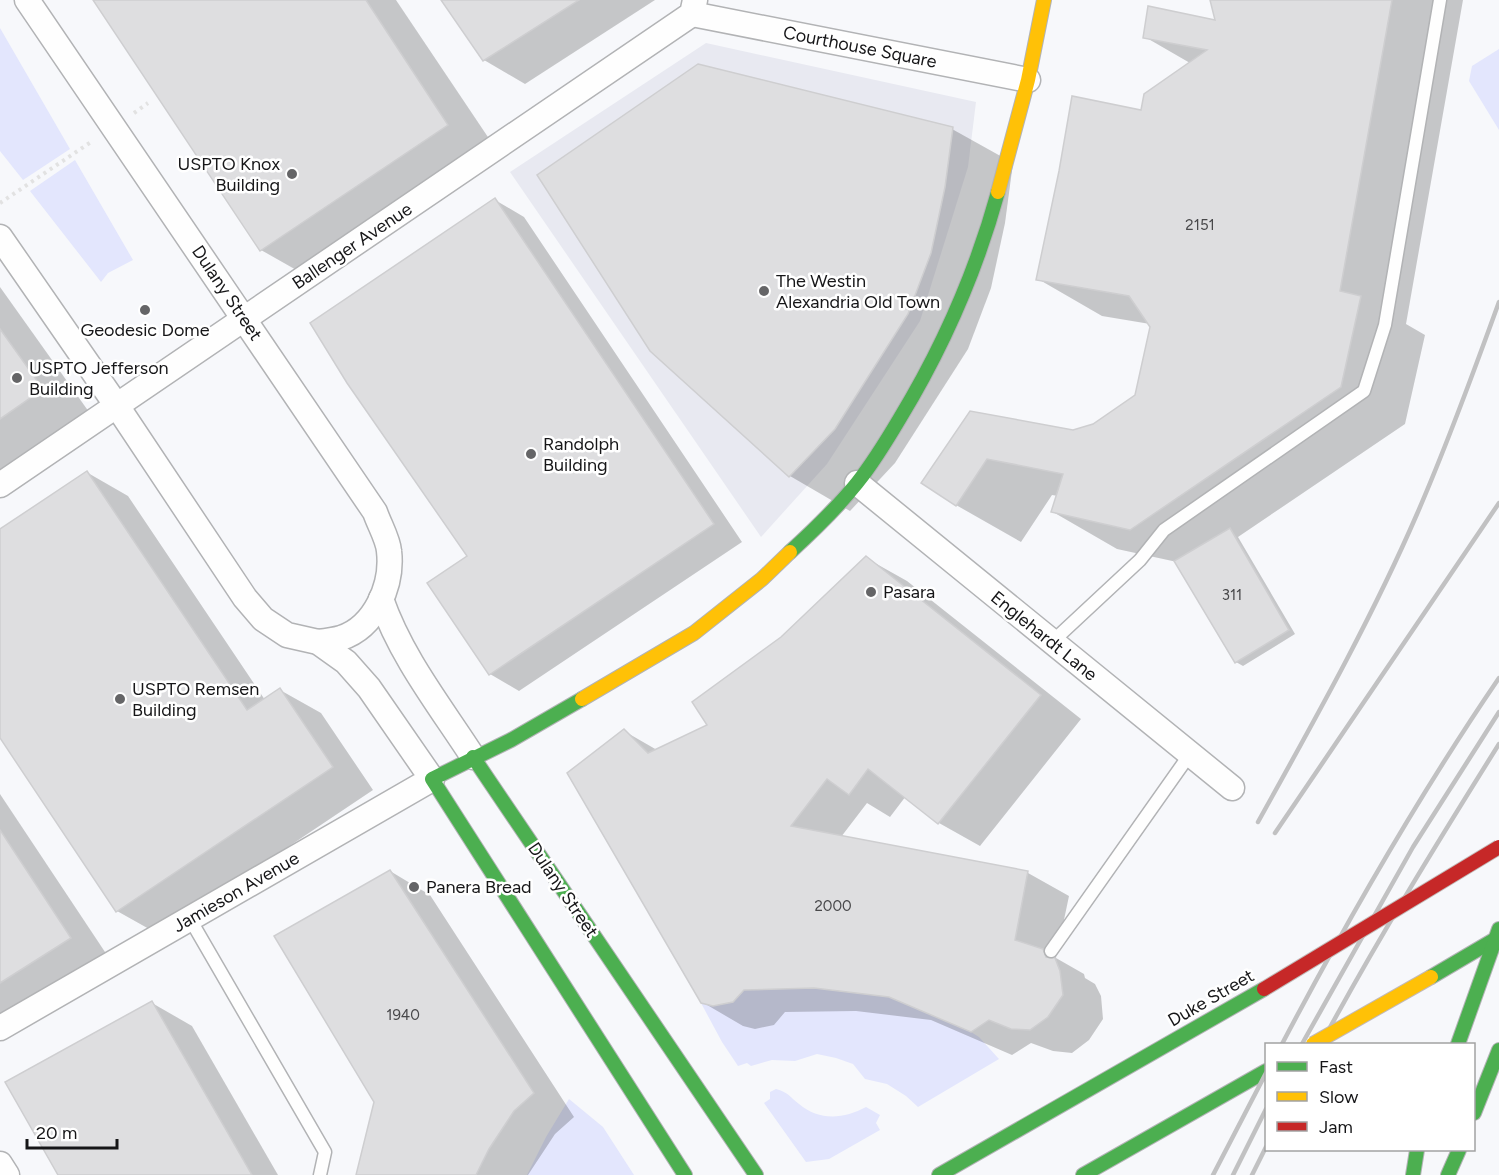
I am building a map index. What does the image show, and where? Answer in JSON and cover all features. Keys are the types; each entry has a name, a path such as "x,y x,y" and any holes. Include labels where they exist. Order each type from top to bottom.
{"street":[{"name":"Dulany Street","path":"27,0 375,512 389,550 388,582 381,599 375,612 360,627 343,637 318,642"},
{"name":"Jamieson Avenue","path":"0,1028 432,779 569,708 694,633 730,606 815,529 857,483 888,438 920,385 965,292 987,232 1028,80 1044,0"},
{"name":"Courthouse Square","path":"693,7 1028,80"},
{"name":"Ballenger Avenue","path":"0,485 245,320 693,7"},
{"name":"Dulany Street","path":"0,237 117,406 244,598 263,619 286,634 318,642 346,662 369,688 432,779 598,1043 685,1175"},
{"name":"Englehardt Lane","path":"857,483 1232,788"},
{"name":"Dulany Street","path":"381,599 391,627 404,651 473,757 756,1175"},
{"name":"Duke Street","path":"939,1175 1264,989 1499,847"},
{"path":"1315,1043 1431,977 1498,934"},
{"path":"1458,1043 1498,934"},
{"path":"1475,1108 1499,1050"},
{"path":"1083,1175 1265,1072"},
{"path":"1413,1175 1417,1151"},
{"path":"1448,1175 1458,1151"},
{"path":"0,1164 7,1175"}],"lane":[{"path":"1052,642 1140,560 1164,530 1364,391 1385,326 1440,0"},
{"path":"1051,951 1190,754"},
{"path":"190,919 325,1152 320,1175"}],"path":[{"path":"0,203 148,103"}],"shaded area":[{"path":"0,28 70,149 23,180 0,151"},
{"name":"The Westin Alexandria Old Town","path":"706,43 976,102 968,167 920,321 827,464 761,537 510,172"},
{"path":"1499,49 1499,130 1469,81 1472,66"},
{"path":"75,160 133,260 108,273 101,282 30,191"},
{"path":"814,988 889,997 971,1032 979,1037 999,1059 918,1107 887,1084 865,1079 853,1064 836,1058 817,1054 795,1061 772,1060 751,1066 747,1063 738,1066 701,1003 713,1006 733,1002 744,990"},
{"path":"776,1089 786,1093 807,1110 823,1116 840,1116 866,1107 880,1115 876,1123 880,1130 829,1159 806,1162 764,1103 770,1099 770,1092"},
{"path":"569,1099 603,1127 634,1175 527,1175"}],"building":[{"name":"USPTO Knox Building","path":"93,0 366,0 448,125 260,251"},
{"path":"441,0 579,0 483,61"},
{"path":"1210,0 1392,0 1340,291 1361,296 1341,387 1130,530 1051,512 1063,474 987,459 956,506 921,483 970,411 1073,430 1093,424 1135,395 1150,327 1129,296 1036,280 1072,96 1141,110 1144,94 1207,50 1143,38 1148,6 1215,20"},
{"name":"The Westin Alexandria Old Town","path":"698,64 953,127 945,187 931,253 908,314 835,429 789,477 650,351 537,175"},
{"name":"Randolph Building","path":"495,198 714,524 489,675 427,583 467,556 347,383 310,323"},
{"name":"USPTO Jefferson Building","path":"0,329 43,389 0,419"},
{"name":"USPTO Remsen Building","path":"87,471 247,710 280,688 333,767 116,912 0,738 0,529"},
{"path":"1230,528 1289,630 1235,663 1174,561"},
{"path":"866,556 1041,695 938,824 868,769 849,795 827,779 791,826 1028,871 1015,940 1043,949 1046,957 1055,958 1060,971 1063,995 1048,1017 1030,1030 1011,1029 989,1020 971,1032 889,997 814,988 744,990 733,1002 713,1006 701,1003 567,773 624,729 648,753 707,725 692,702 781,637"},
{"path":"0,830 71,938 0,983"},
{"path":"390,870 534,1093 514,1111 489,1149 476,1175 356,1175 374,1102 274,936"},
{"path":"152,1001 252,1175 58,1175 5,1082"}],"railway":[{"path":"1258,822 1381,593 1428,488 1499,302"},
{"path":"1275,833 1499,503"},
{"path":"1283,1043 1385,858 1469,722 1499,678"},
{"path":"1303,1043 1413,847 1499,712"},
{"path":"1322,1043 1407,893 1499,744"},
{"path":"1213,1175 1265,1075"},
{"path":"1233,1175 1265,1111"},
{"path":"1252,1175 1265,1149"}],"traffic: fast":[{"path":"790,552 825,519 869,468 916,391 969,280 998,192"},
{"path":"582,699 511,740 432,779 685,1175"},
{"path":"473,757 756,1175"},
{"path":"1458,1043 1499,929"},
{"path":"1431,977 1499,937"},
{"path":"939,1175 1264,989"},
{"path":"1475,1110 1499,1050"},
{"path":"1083,1175 1265,1072"},
{"path":"1413,1175 1417,1151"},
{"path":"1448,1175 1459,1151"}],"traffic: slow":[{"path":"998,192 1028,80 1044,0"},
{"path":"582,699 694,633 762,579 790,552"},
{"path":"1315,1043 1431,977"}],"traffic: jam":[{"path":"1264,989 1499,847"}],"place":[{"name":"USPTO Knox Building","path":"292,174"},
{"name":"The Westin Alexandria Old Town","path":"764,291"},
{"name":"Geodesic Dome","path":"145,310"},
{"name":"USPTO Jefferson Building","path":"17,378"},
{"name":"Randolph Building","path":"531,454"},
{"name":"Pasara","path":"871,592"},
{"name":"USPTO Remsen Building","path":"120,699"},
{"name":"Panera Bread","path":"414,887"}]}
